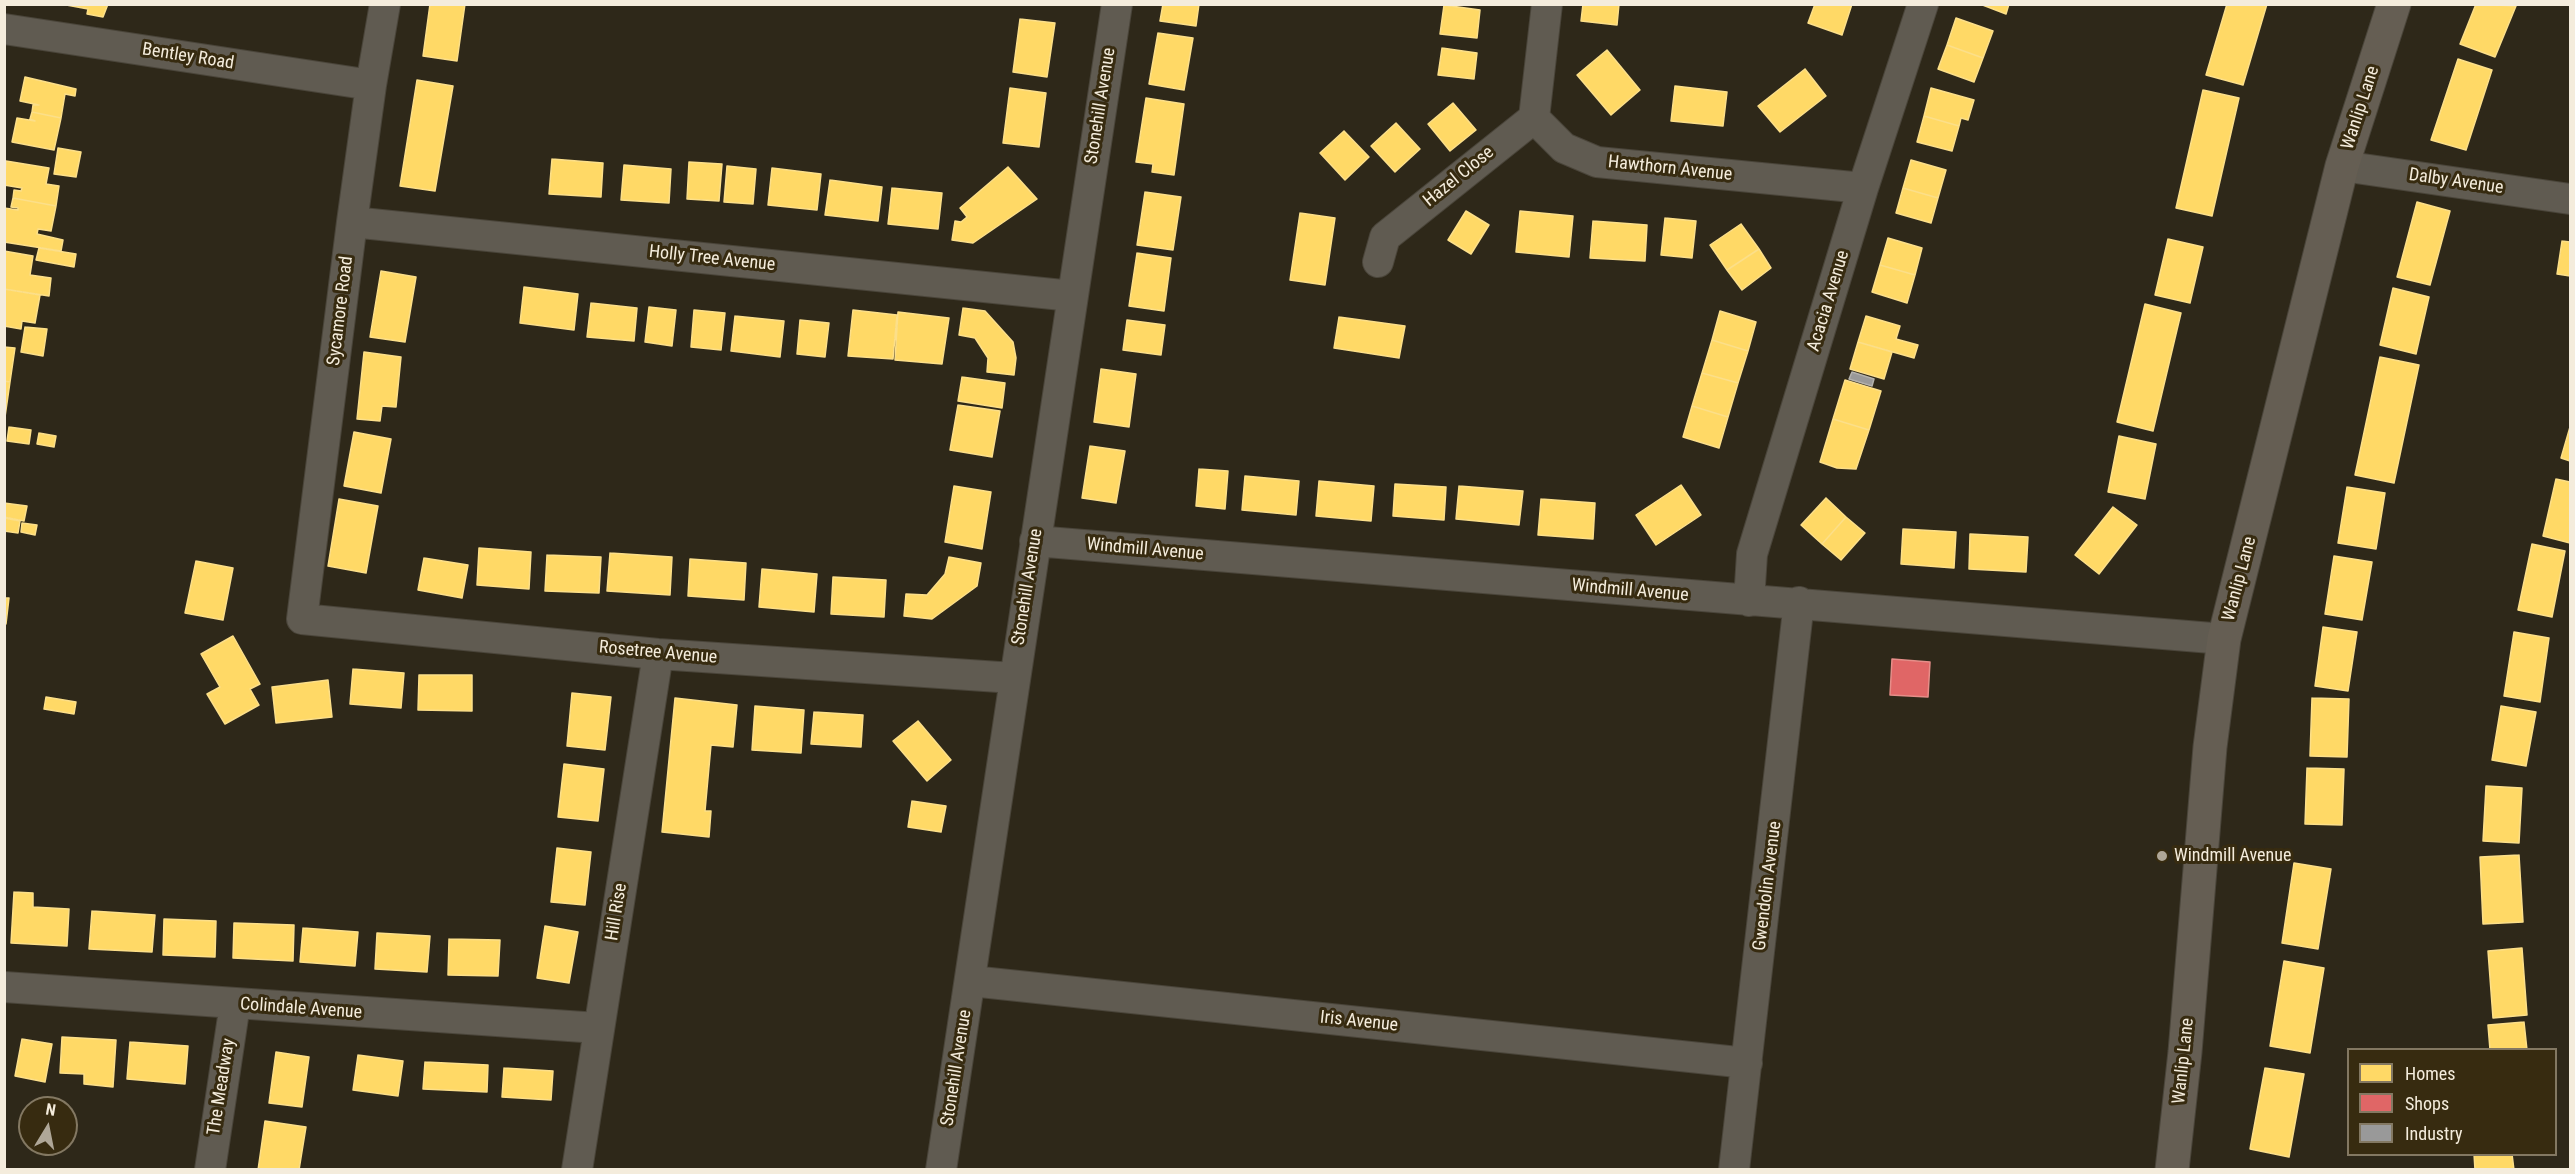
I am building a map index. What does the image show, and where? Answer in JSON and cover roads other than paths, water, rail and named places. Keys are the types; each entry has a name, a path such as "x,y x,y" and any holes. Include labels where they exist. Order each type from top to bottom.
{"street":[{"name":"Sycamore Road","path":"302,619 370,85 385,4"},
{"name":"Stonehill Avenue","path":"940,1170 971,981 1014,678 1117,4"},
{"path":"1534,118 1547,4"},
{"name":"Acacia Avenue","path":"1749,601 1752,554 1863,188 1923,4"},
{"name":"Wanlip Lane","path":"2172,1170 2188,1018 2210,747 2224,639 2343,166 2394,4"},
{"name":"Bentley Road","path":"4,29 370,85"},
{"name":"Hawthorn Avenue","path":"1534,118 1564,148 1597,162 1863,188"},
{"name":"Hazel Close","path":"1382,238 1534,118"},
{"name":"Dalby Avenue","path":"2343,166 2571,199"},
{"name":"Holly Tree Avenue","path":"352,222 1072,296"},
{"name":"Windmill Avenue","path":"1035,541 1749,601 1799,602 2224,639"},
{"name":"Gwendolin Avenue","path":"1734,1170 1799,602"},
{"name":"Rosetree Avenue","path":"302,619 658,654 1014,678"},
{"name":"Hill Rise","path":"577,1170 658,654"},
{"name":"Iris Avenue","path":"971,981 1747,1063"},
{"name":"Colindale Avenue","path":"4,987 598,1028"},
{"name":"The Meadway","path":"210,1170 235,1004"}],"place":[{"name":"Windmill Avenue","path":"2162,856"}]}
